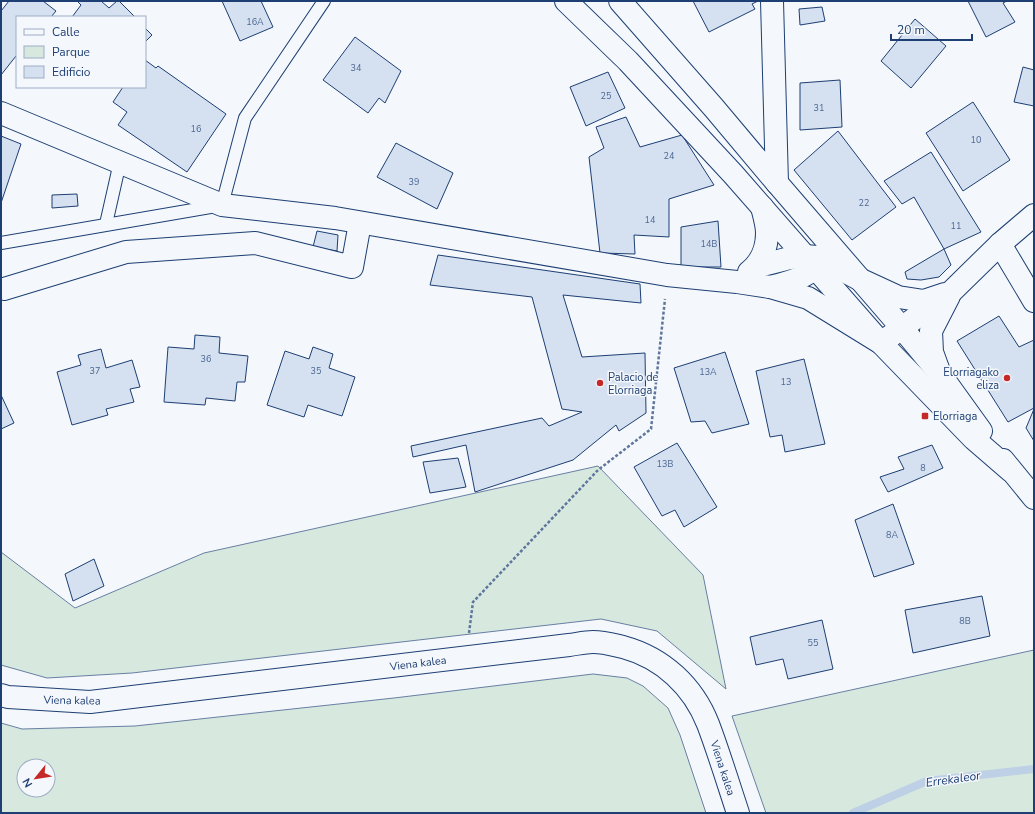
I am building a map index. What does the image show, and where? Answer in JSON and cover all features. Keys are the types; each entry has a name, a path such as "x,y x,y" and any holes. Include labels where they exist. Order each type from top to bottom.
{"street":[{"path":"566,1 633,67 762,207 819,258 898,297 924,301 951,292"},
{"path":"571,1 593,27"},
{"path":"620,1 777,183 819,258 881,343 974,439 1011,471"},
{"path":"624,1 654,40"},
{"path":"772,1 777,183"},
{"path":"1,113 222,205 335,218 668,275 770,287 808,298 881,343"},
{"path":"737,282 755,267 764,252 768,232 762,207"},
{"path":"881,343 951,292 1000,244 1034,215"},
{"path":"4,289 126,252 255,243 352,267 360,223"},
{"path":"1000,244 1034,301"},
{"path":"755,267 786,258 819,258"},
{"path":"770,287 793,281 807,275 819,258"},
{"path":"859,279 940,374 1011,471 1034,498"},
{"path":"940,374 932,352 931,331 951,292"},
{"name":"Viena kalea","path":"1,695 8,697 90,702 594,642 612,644 632,650 659,662 685,686 708,723 738,813"}],"lane":[{"path":"1,243 222,205 245,118 324,1"},
{"path":"106,224 120,162"}],"path":[{"path":"466,657 473,602 598,470 651,429 668,275"}],"green space":[{"path":"598,466 703,575 726,689 657,631 601,619 132,673 47,678 1,665 1,552 75,608 204,553"},
{"path":"1034,650 1034,813 766,813 732,716"},
{"path":"593,674 627,678 643,686 668,708 680,735 706,813 1,813 1,723 22,729 135,726 394,698"}],"building":[{"path":"9,1 43,1 56,11 52,16 16,16 16,56 1,75 1,11"},
{"path":"77,1 101,1 109,8 119,1 134,16 73,16 81,5"},
{"path":"222,1 261,1 273,27 240,41"},
{"path":"693,1 758,1 752,4 755,9 709,32"},
{"path":"968,1 1007,1 1003,3 1015,22 986,37"},
{"path":"822,7 825,21 800,25 799,9"},
{"path":"915,19 946,46 911,88 881,61"},
{"path":"146,29 152,35 146,41"},
{"path":"355,37 401,71 385,103 379,98 368,113 323,80"},
{"path":"146,61 156,68 158,66 226,114 187,172 118,125 127,112 113,102 122,88 146,88"},
{"path":"1023,67 1034,70 1034,106 1014,102"},
{"path":"608,72 625,108 586,126 570,87"},
{"path":"840,80 842,127 800,130 800,83"},
{"path":"973,102 1010,160 963,191 926,133"},
{"path":"626,117 640,147 682,135 714,185 669,199 669,237 634,235 635,254 600,253 589,157 604,148 596,127"},
{"path":"838,131 896,207 852,240 794,170"},
{"path":"1,136 21,144 1,203"},
{"path":"396,143 453,173 437,209 377,177"},
{"path":"931,152 981,232 944,249 914,197 902,204 884,181"},
{"path":"77,194 78,206 52,208 52,195"},
{"path":"718,221 721,267 681,267 681,227"},
{"path":"317,231 338,235 337,251 313,247"},
{"path":"944,249 951,265 939,277 921,280 907,279 905,272"},
{"name":"Palacio de Elorriaga","path":"438,255 640,284 641,303 563,295 582,357 645,353 646,413 619,431 616,425 573,460 475,492 466,445 413,457 411,446 542,418 549,426 582,412 562,409 532,297 430,285"},
{"name":"Elorriagako eliza","path":"999,316 1019,347 1034,340 1034,408 1008,422 957,341"},
{"path":"195,335 220,337 219,353 248,356 245,382 237,382 235,401 206,398 205,405 164,402 168,347 194,349"},
{"path":"313,347 333,354 329,368 355,377 342,416 308,405 304,417 267,405 285,351 309,359"},
{"path":"101,349 106,368 132,360 140,387 130,389 134,402 106,409 108,415 72,425 57,372 81,365 78,355"},
{"path":"725,352 749,424 712,433 705,421 691,422 674,368"},
{"path":"804,359 825,444 785,452 782,435 770,437 756,371"},
{"path":"1,395 14,423 1,429"},
{"path":"1034,409 1034,441 1026,428"},
{"path":"677,443 717,507 684,527 675,510 662,516 634,467"},
{"path":"932,445 943,468 888,492 880,477 904,469 898,457"},
{"path":"458,458 466,487 430,493 423,462"},
{"path":"893,504 914,564 874,577 855,520"},
{"path":"94,559 104,586 73,601 65,574"},
{"path":"982,596 990,636 913,653 905,610"},
{"path":"822,620 833,669 788,679 783,659 756,665 750,637"}],"waterway":[{"name":"Errekaleor","path":"853,813 927,781 1034,769"}],"place":[{"name":"Elorriagako eliza","path":"1007,378"},
{"name":"Palacio de Elorriaga","path":"600,383"},
{"name":"Elorriaga","path":"925,416"}]}
